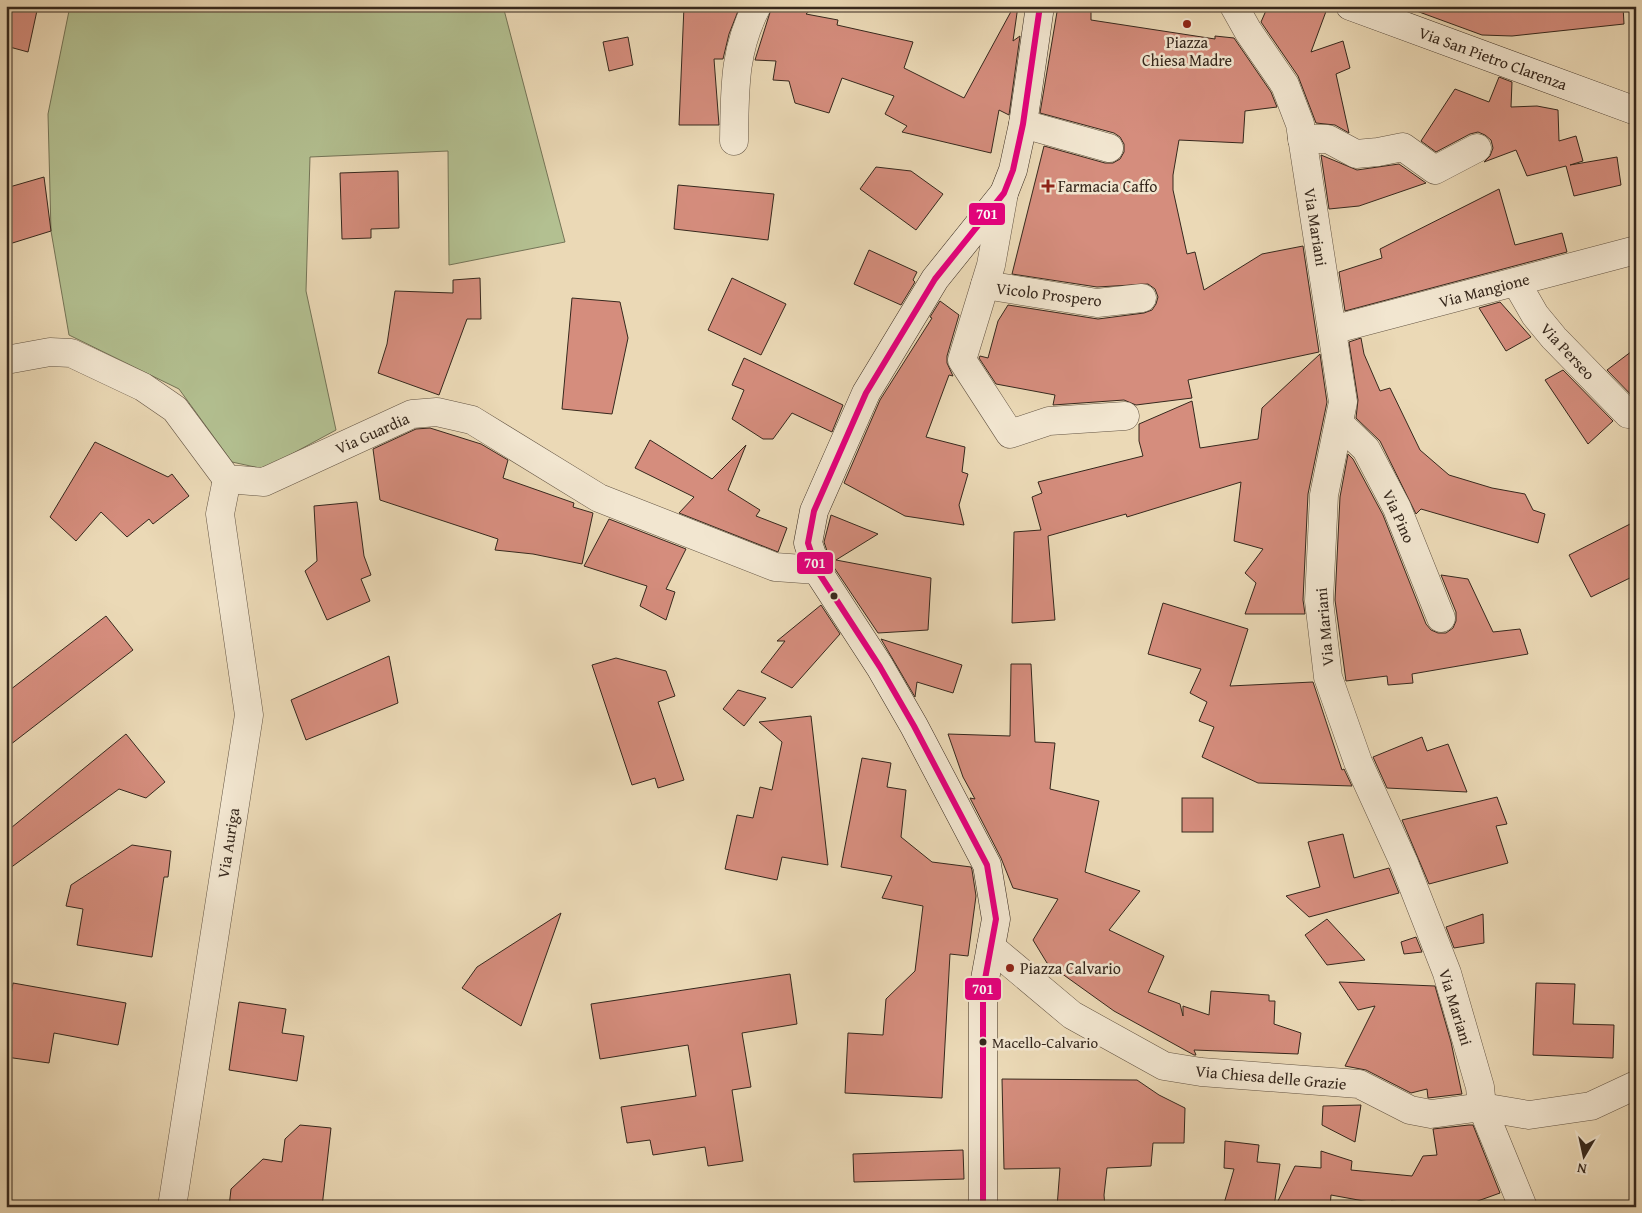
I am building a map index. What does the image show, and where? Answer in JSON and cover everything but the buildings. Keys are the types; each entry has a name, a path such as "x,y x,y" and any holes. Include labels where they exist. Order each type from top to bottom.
{"street":[{"path":"734,141 735,75 746,27 756,6"},
{"path":"1040,6 1023,124 1013,170 1004,193 991,265 962,360 1010,434 1049,421 1125,416"},
{"name":"Via Mariani","path":"1234,6 1248,31 1285,85 1300,124 1343,402 1324,496 1318,601 1328,677 1358,762 1404,863 1446,973 1480,1087 1482,1108 1524,1207"},
{"name":"Via San Pietro Clarenza","path":"1350,6 1636,111"},
{"path":"1023,124 1109,148"},
{"path":"1302,139 1328,139 1356,154 1403,147 1435,170 1476,148"},
{"path":"983,1207 983,990 996,919 987,864 914,726 880,667 817,570 808,543 814,512 866,394 935,279 1004,193"},
{"name":"Via Mangione","path":"1332,330 1636,250"},
{"name":"Via Perseo","path":"1516,282 1541,323 1628,414"},
{"name":"Vicolo Prospero","path":"985,285 1096,303 1142,298"},
{"path":"6,360 50,352 71,353 143,387 174,409 227,479"},
{"name":"Via Guardia","path":"227,479 264,482 412,414 437,412 472,420 599,498 776,568 817,570"},
{"name":"Via Pino","path":"1340,424 1366,449 1397,508 1441,618"},
{"name":"Via Auriga","path":"172,1207 249,716 220,514 227,479"},
{"name":"Via Chiesa delle Grazie","path":"991,947 1072,1015 1164,1066 1201,1072 1359,1084 1410,1110 1431,1114 1482,1108 1529,1115 1591,1106 1636,1085"}],"green space":[{"path":"70,6 503,6 565,242 449,265 448,151 310,157 306,291 336,430 264,469 232,462 179,389 69,335 51,231 48,114"}],"transit line":[{"name":"701","path":"983,1207 983,990 996,919 987,865 914,726 880,667 817,570 808,543 814,511 866,393 935,279 1004,193 1013,170 1023,124 1040,6"}],"place":[{"name":"Piazza Chiesa Madre","path":"1187,24"},
{"name":"Farmacia Caffo","path":"1048,186"},
{"name":"Piazza Calvario","path":"1010,968"},
{"name":"Macello-Calvario","path":"983,1042"}]}
